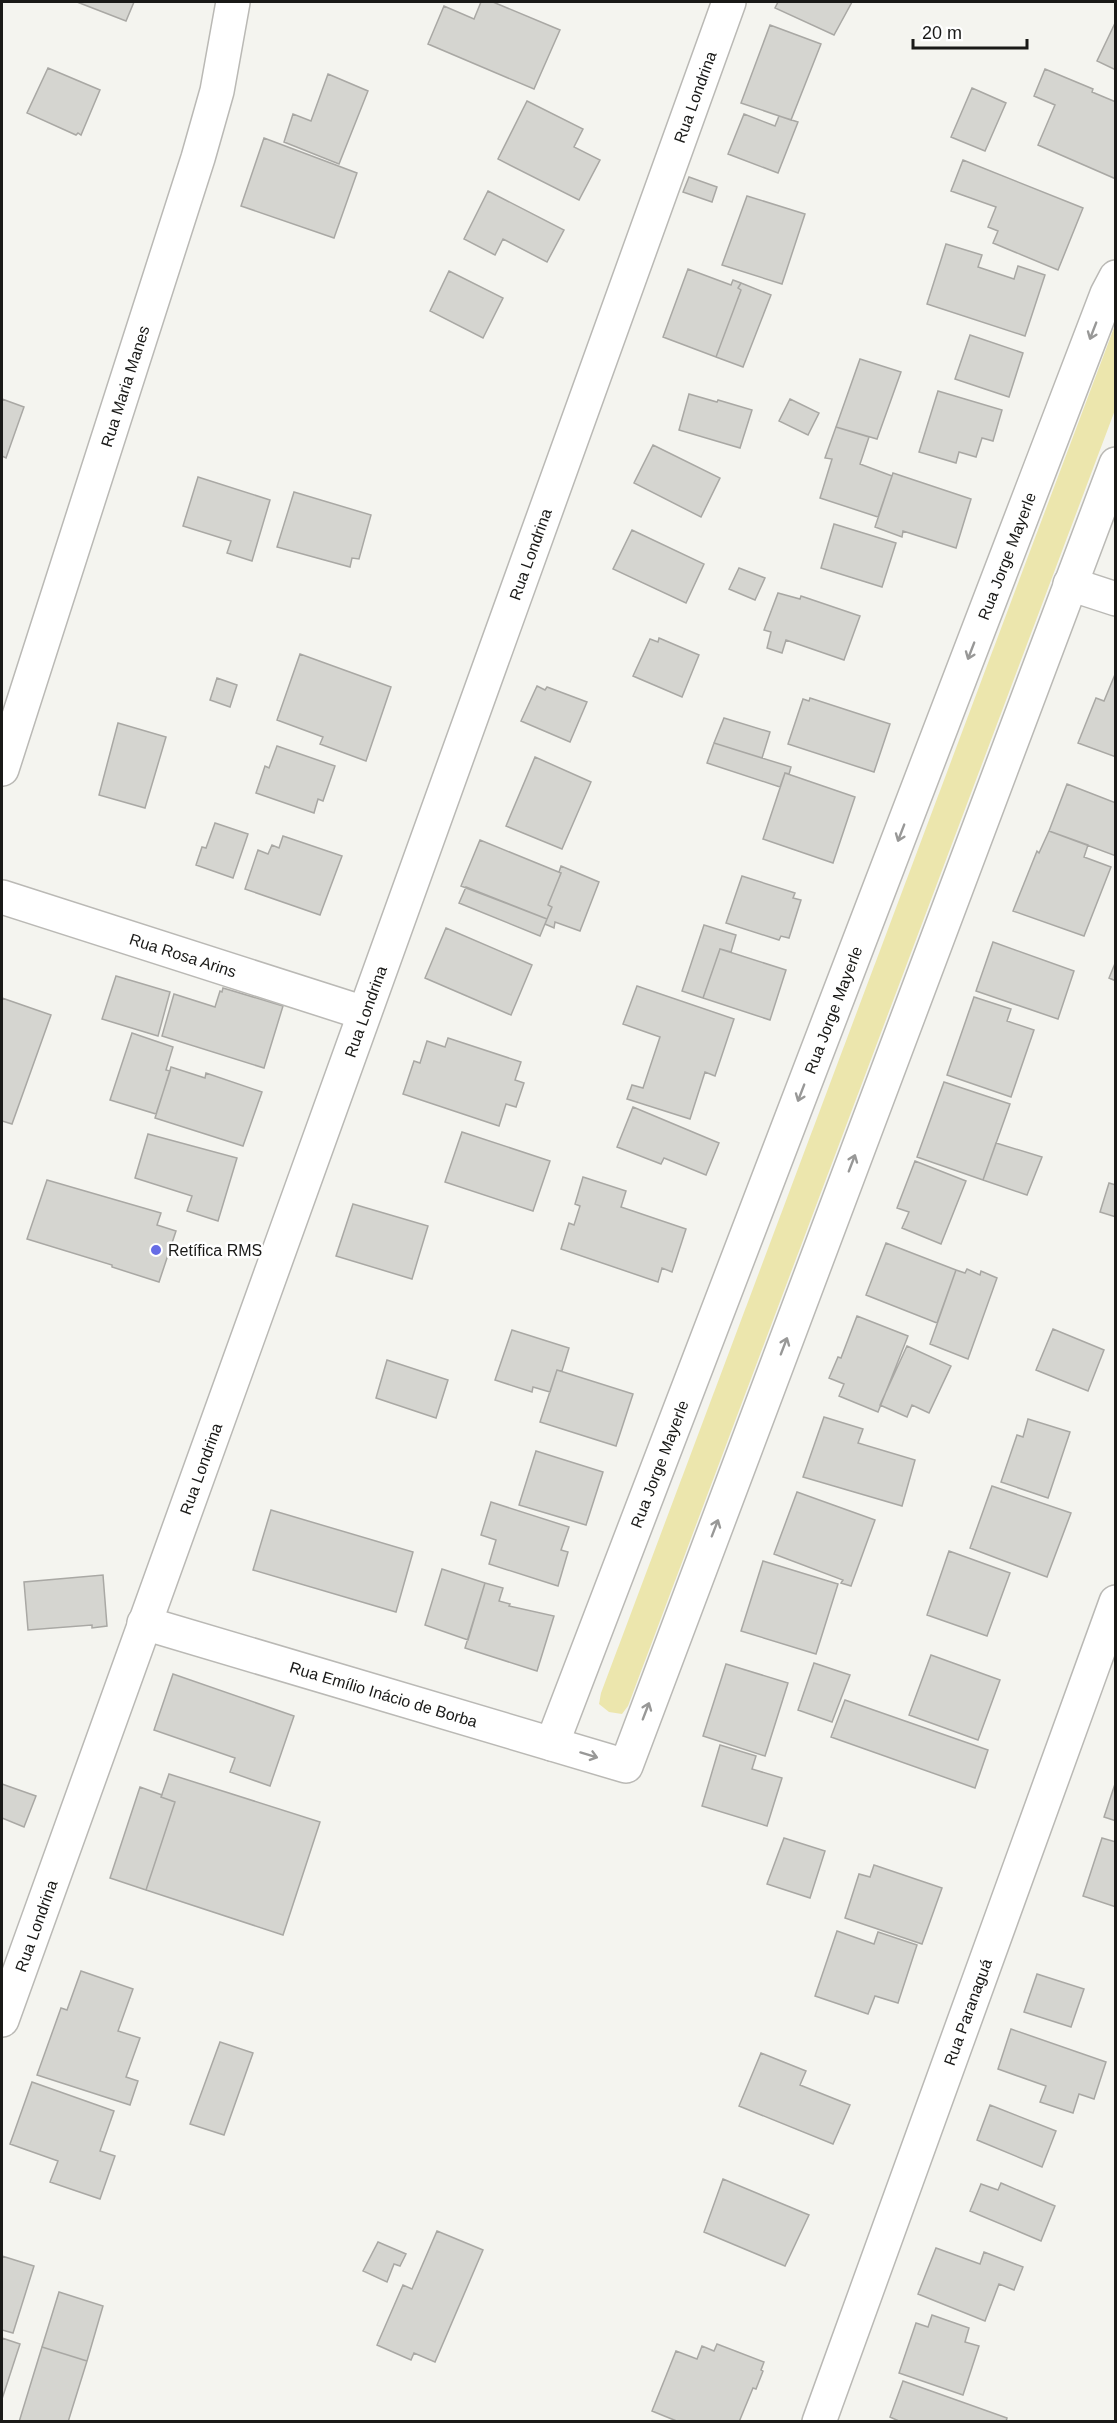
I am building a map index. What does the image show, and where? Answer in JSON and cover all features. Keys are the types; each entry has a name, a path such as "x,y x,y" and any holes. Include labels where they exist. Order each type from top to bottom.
{"street":[{"name":"Rua Maria Manes","path":"2,769 198,158 217,91 234,2"},
{"name":"Rua Londrina","path":"2,2020 729,2"},
{"name":"Rua Jorge Mayerle","path":"552,1744 1107,294 1116,277"},
{"path":"1116,464 1071,584 1116,599"},
{"name":"Rua Emílio Inácio de Borba","path":"144,1623 626,1766 1071,584"},
{"name":"Rua Rosa Arins","path":"2,897 364,1013"},
{"name":"Rua Paranaguá","path":"819,2421 1114,1613"}],"shaded area":[{"path":"1115,325 1115,410 628,1706 622,1714 609,1712 599,1704 601,1693"}],"building":[{"path":"77,2 134,2 126,21"},
{"path":"481,2 493,2 560,30 534,89 428,44 444,6 474,19"},
{"path":"778,2 852,2 834,35 775,8"},
{"path":"1116,21 1116,70 1097,61"},
{"path":"770,25 821,44 791,120 741,103"},
{"path":"48,68 100,90 81,135 78,133 76,135 27,113"},
{"path":"1045,69 1093,89 1092,92 1116,102 1116,179 1038,145 1055,105 1034,96"},
{"path":"328,74 368,91 339,164 284,142 293,114 311,121"},
{"path":"972,88 1006,103 985,151 951,137"},
{"path":"527,101 583,129 574,147 600,160 579,200 498,159"},
{"path":"744,114 775,126 779,116 798,122 778,173 728,154"},
{"path":"264,138 357,173 334,238 241,206"},
{"path":"963,160 1083,208 1058,270 993,243 998,231 988,227 996,207 951,191"},
{"path":"689,177 717,187 712,202 683,192"},
{"path":"488,191 564,230 547,262 503,239 495,255 464,239"},
{"path":"747,196 805,214 782,284 722,265"},
{"path":"946,244 982,255 978,267 1014,279 1018,266 1045,275 1025,336 927,304"},
{"path":"688,269 731,285 733,280 741,283 738,288 741,290 716,357 663,337"},
{"path":"449,271 503,298 483,338 430,311"},
{"path":"741,283 771,295 743,367 716,357 741,290 738,288"},
{"path":"970,335 1023,353 1009,397 955,379"},
{"path":"860,359 901,372 877,439 836,427"},
{"path":"938,391 1002,410 993,441 982,438 976,457 959,452 956,463 919,452"},
{"path":"689,394 752,410 740,448 679,430"},
{"path":"2,399 24,407 6,458 2,456"},
{"path":"790,399 819,413 808,435 779,421"},
{"path":"836,427 869,437 860,464 892,476 878,517 820,498 832,459 825,458"},
{"path":"653,445 720,478 701,517 634,483"},
{"path":"893,473 971,499 956,548 903,531 902,537 875,527"},
{"path":"198,477 270,500 252,561 227,553 231,541 183,526"},
{"path":"294,492 371,515 359,559 352,558 350,567 277,547"},
{"path":"834,524 896,543 882,587 821,568"},
{"path":"632,530 704,564 686,603 613,569"},
{"path":"739,568 765,578 755,600 729,589"},
{"path":"778,593 800,599 801,596 860,616 844,660 786,640 782,653 767,648 771,632 764,630"},
{"path":"659,638 699,655 682,697 633,676 650,639 658,642"},
{"path":"300,654 391,687 366,761 320,744 323,737 277,720"},
{"path":"1116,672 1116,757 1078,743 1096,698 1104,701"},
{"path":"217,678 237,685 230,707 210,700"},
{"path":"537,686 545,690 547,687 587,702 570,742 521,721"},
{"path":"810,698 890,724 874,772 788,744 803,699 809,701"},
{"path":"724,718 770,732 762,758 714,743"},
{"path":"118,723 166,737 145,808 99,795"},
{"path":"714,743 791,767 789,774 785,773 780,787 707,763"},
{"path":"277,746 335,766 323,801 318,799 314,813 256,793 265,766 269,768"},
{"path":"535,757 591,782 562,849 506,826"},
{"path":"785,773 855,797 833,863 763,839"},
{"path":"1067,784 1116,803 1116,856 1049,831"},
{"path":"215,823 248,834 233,878 196,865 202,847 206,848"},
{"path":"1049,831 1088,845 1084,857 1111,867 1084,936 1013,911 1037,851 1039,853"},
{"path":"283,836 342,856 320,915 245,889 258,850 268,854 272,845 279,848"},
{"path":"480,840 561,873 548,905 552,907 547,919 461,886"},
{"path":"561,866 599,882 580,931 555,922 554,928 545,924 552,907 548,905 561,873 559,872"},
{"path":"742,876 795,893 793,898 801,900 789,938 781,936 779,940 726,923"},
{"path":"466,887 547,919 540,936 459,903"},
{"path":"704,925 736,935 731,952 720,949 703,998 682,991"},
{"path":"446,928 532,965 511,1015 425,978"},
{"path":"993,942 1074,971 1058,1019 976,991"},
{"path":"720,949 786,970 770,1020 703,998"},
{"path":"1116,961 1116,981 1109,978"},
{"path":"116,976 170,992 158,1036 102,1019"},
{"path":"637,986 734,1019 715,1076 705,1072 690,1119 627,1099 632,1085 643,1088 660,1037 623,1024"},
{"path":"223,988 283,1006 264,1068 162,1036 174,994 215,1007"},
{"path":"974,997 1011,1009 1007,1021 1034,1030 1011,1097 947,1075"},
{"path":"2,998 51,1015 12,1124 2,1121"},
{"path":"132,1033 173,1047 166,1070 170,1071 156,1114 110,1100"},
{"path":"448,1038 521,1062 515,1080 524,1083 516,1107 506,1104 499,1126 403,1094 414,1061 420,1063 427,1041 445,1047"},
{"path":"171,1067 205,1078 206,1073 262,1092 243,1146 155,1118"},
{"path":"944,1082 1010,1104 983,1180 917,1157"},
{"path":"633,1107 719,1143 706,1175 664,1158 661,1164 617,1147"},
{"path":"462,1132 550,1161 533,1211 445,1182"},
{"path":"148,1134 237,1158 218,1221 187,1211 192,1196 135,1178"},
{"path":"996,1143 1042,1157 1027,1195 983,1180"},
{"path":"915,1161 966,1181 941,1244 902,1228 909,1212 897,1208"},
{"path":"583,1177 626,1191 621,1207 686,1229 672,1272 662,1268 658,1282 561,1249 569,1223 574,1225 580,1206 575,1204"},
{"path":"47,1180 161,1213 157,1225 176,1231 159,1282 27,1239"},
{"path":"1109,1183 1116,1185 1116,1217 1100,1212"},
{"path":"353,1204 428,1226 412,1279 336,1256"},
{"path":"886,1243 956,1270 937,1323 866,1295"},
{"path":"967,1269 980,1275 981,1271 997,1278 968,1359 930,1344 956,1270 965,1273"},
{"path":"857,1316 908,1336 878,1412 839,1396 844,1384 829,1378 838,1357 841,1358"},
{"path":"1053,1329 1104,1350 1088,1391 1036,1370"},
{"path":"512,1330 569,1348 562,1371 557,1370 550,1392 533,1387 532,1392 495,1380"},
{"path":"907,1346 951,1366 929,1413 912,1405 907,1417 880,1405"},
{"path":"387,1360 448,1380 436,1418 376,1398"},
{"path":"557,1370 633,1394 616,1446 540,1422"},
{"path":"824,1417 863,1429 858,1443 915,1460 902,1506 803,1477"},
{"path":"1028,1419 1070,1432 1048,1498 1001,1482 1017,1435 1023,1437"},
{"path":"536,1451 603,1472 586,1525 519,1505"},
{"path":"992,1486 1071,1513 1047,1577 970,1548"},
{"path":"797,1492 875,1520 851,1586 841,1583 843,1580 774,1554"},
{"path":"491,1502 569,1527 561,1550 568,1552 558,1586 489,1564 496,1540 481,1535"},
{"path":"271,1510 413,1552 396,1612 253,1570"},
{"path":"949,1551 1010,1573 987,1636 927,1615"},
{"path":"763,1561 838,1584 816,1654 741,1631"},
{"path":"442,1569 485,1583 468,1640 425,1625"},
{"path":"103,1575 107,1626 28,1630 24,1582"},
{"path":"485,1583 503,1588 499,1601 510,1604 509,1606 554,1616 537,1671 465,1648"},
{"path":"931,1655 1000,1680 978,1740 909,1715"},
{"path":"814,1663 850,1675 832,1722 798,1710"},
{"path":"726,1664 788,1683 765,1756 703,1736"},
{"path":"173,1674 294,1716 270,1786 230,1772 235,1758 154,1730"},
{"path":"845,1700 988,1750 975,1788 831,1737"},
{"path":"720,1745 756,1756 752,1769 782,1778 767,1826 702,1806"},
{"path":"169,1774 320,1822 283,1935 146,1890 175,1802 161,1797"},
{"path":"1116,1781 1116,1821 1104,1817"},
{"path":"2,1784 36,1796 24,1827 2,1818"},
{"path":"140,1787 175,1802 146,1890 110,1878"},
{"path":"784,1838 825,1851 810,1898 767,1884"},
{"path":"1102,1838 1116,1842 1116,1907 1083,1896"},
{"path":"874,1865 942,1888 922,1944 845,1918 859,1874 870,1877"},
{"path":"837,1931 874,1944 878,1932 917,1945 898,2003 875,1996 868,2014 815,1996"},
{"path":"81,1971 133,1989 118,2031 140,2038 126,2077 138,2081 130,2105 37,2075 61,2008 67,2010"},
{"path":"1037,1974 1084,1989 1071,2027 1024,2012"},
{"path":"1011,2029 1106,2062 1094,2099 1079,2094 1073,2113 1040,2102 1046,2086 998,2069"},
{"path":"220,2042 253,2053 224,2135 190,2124"},
{"path":"761,2053 806,2071 800,2085 850,2105 833,2144 739,2106"},
{"path":"32,2082 114,2111 100,2151 115,2156 100,2199 50,2182 58,2161 10,2144"},
{"path":"990,2105 1056,2131 1042,2167 977,2140"},
{"path":"723,2179 809,2215 785,2266 704,2232"},
{"path":"1001,2183 1055,2206 1041,2241 970,2211 981,2184 998,2190"},
{"path":"437,2231 483,2250 435,2362 414,2353 411,2360 377,2345 403,2285 412,2289"},
{"path":"378,2242 406,2254 400,2266 394,2264 387,2282 363,2271"},
{"path":"936,2248 980,2264 984,2252 1023,2267 1014,2290 999,2284 985,2321 918,2294"},
{"path":"2,2256 34,2266 13,2333 2,2330"},
{"path":"59,2292 103,2306 87,2361 42,2347"},
{"path":"932,2315 969,2328 965,2342 979,2346 963,2395 899,2373 916,2323 928,2327"},
{"path":"2,2338 20,2344 2,2399"},
{"path":"717,2344 764,2362 756,2389 753,2388 739,2422 679,2422 652,2411 676,2351 697,2359 702,2346 714,2351"},
{"path":"42,2347 87,2361 68,2422 19,2422"},
{"path":"903,2381 1007,2418 1006,2422 901,2422 890,2417"}],"place":[{"name":"Retífica RMS","path":"156,1250"}]}
